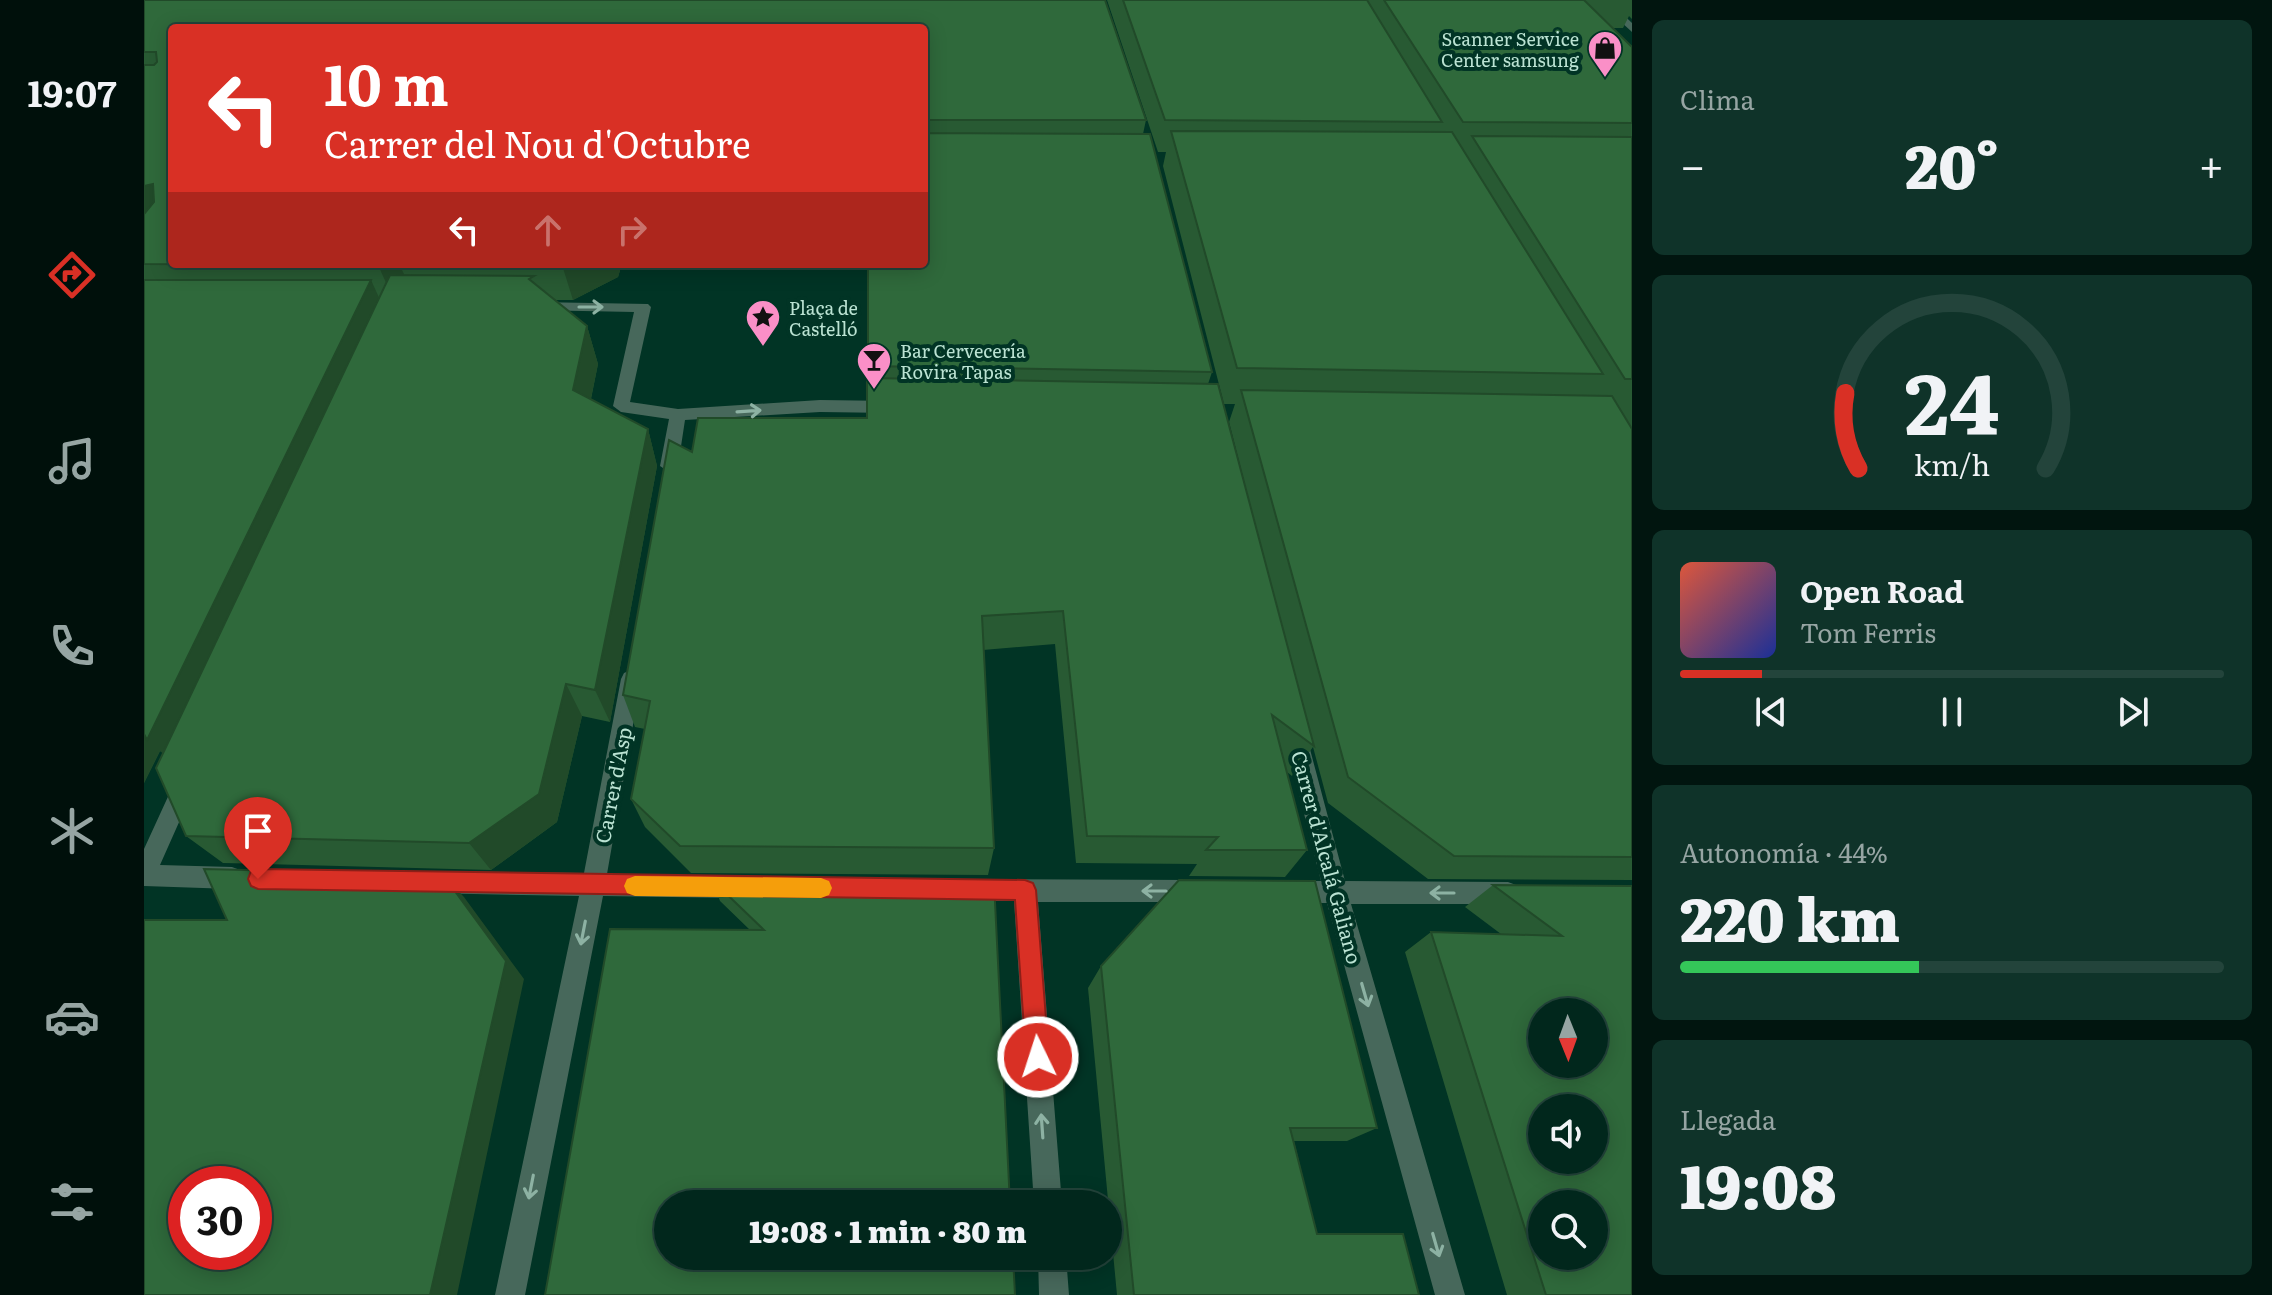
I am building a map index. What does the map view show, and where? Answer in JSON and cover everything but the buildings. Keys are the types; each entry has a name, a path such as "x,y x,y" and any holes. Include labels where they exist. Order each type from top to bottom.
{"street":[{"path":"1602,0 1632,29"},
{"path":"515,307 643,307 621,406 678,415 820,406 915,408"},
{"path":"664,493 678,415"},
{"name":"Carrer d'Asp","path":"510,1295 634,663"},
{"name":"Carrer d'Alcalá Galiano","path":"1291,717 1336,892 1450,1295"},
{"path":"190,773 144,875 261,879"},
{"path":"403,882 762,887"},
{"path":"948,889 1216,891"},
{"path":"1025,890 1047,1190"},
{"path":"1276,892 1524,893"},
{"path":"1053,1270 1054,1295"}],"slow traffic":[{"path":"635,886 821,888"}],"place":[{"name":"Scanner Service Center samsung","path":"1605,79"},
{"name":"Plaça de Castelló","path":"763,348"},
{"name":"Bar Cervecería Rovira Tapas","path":"874,391"}],"route":[{"path":"258,879 1025,890 1038,1057"}]}
